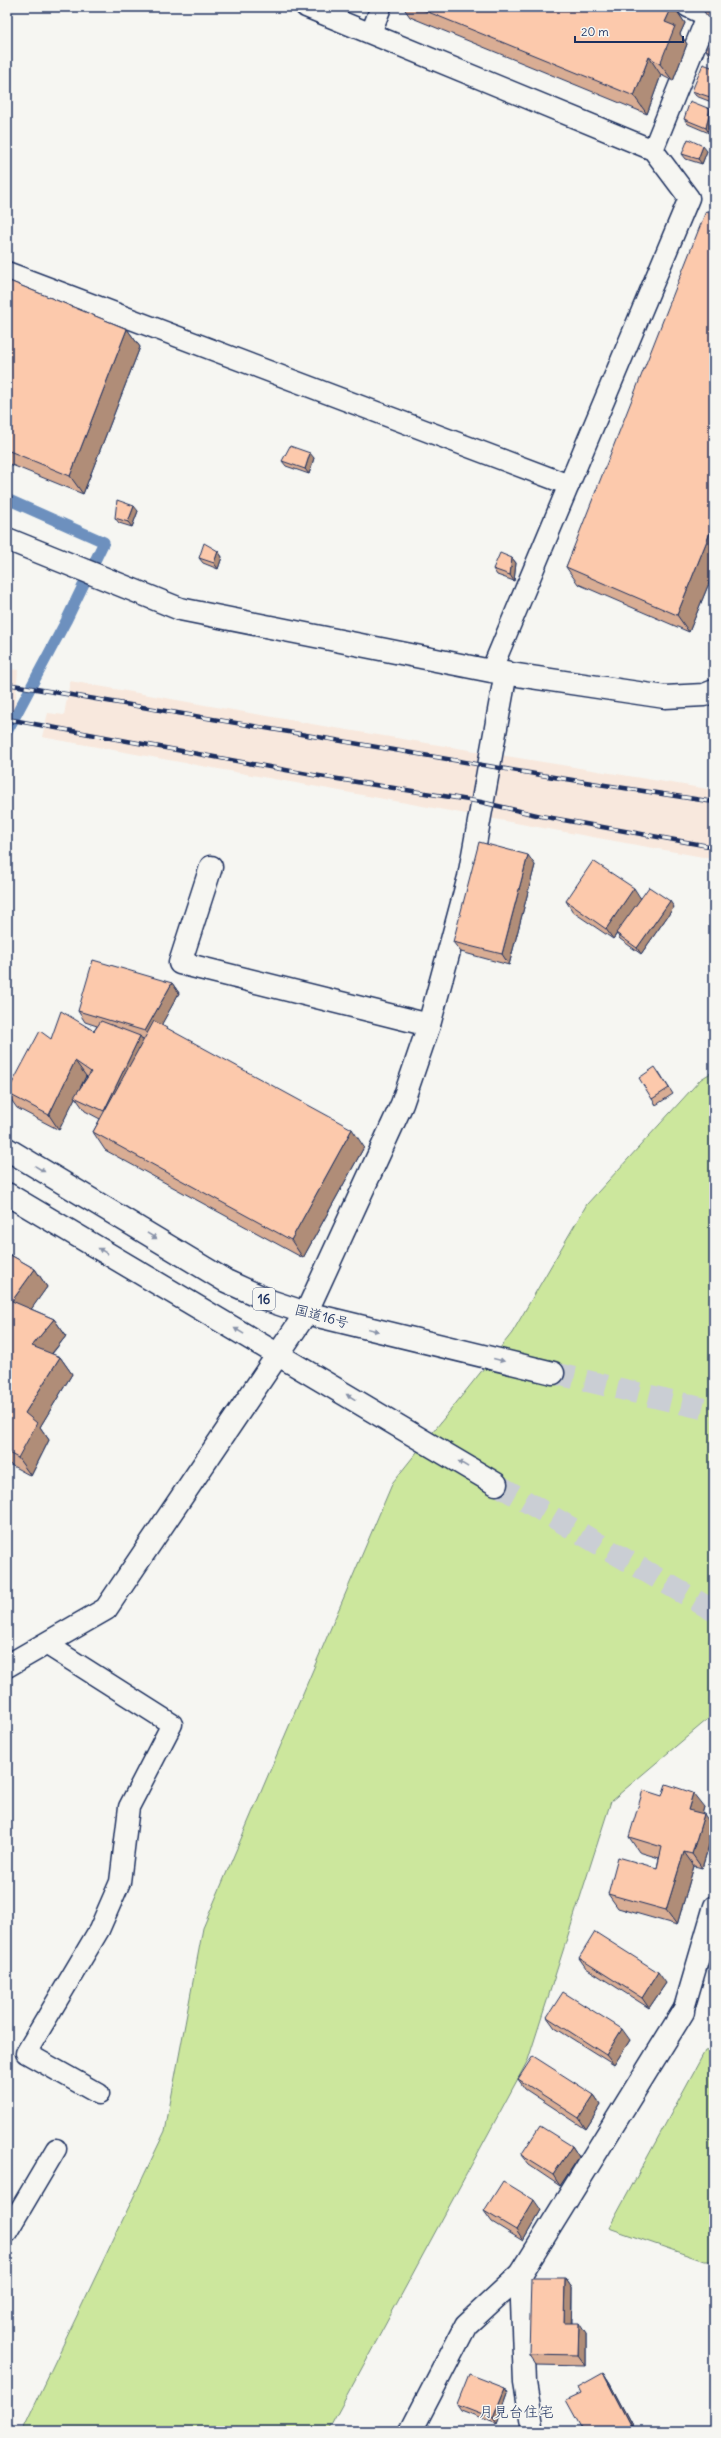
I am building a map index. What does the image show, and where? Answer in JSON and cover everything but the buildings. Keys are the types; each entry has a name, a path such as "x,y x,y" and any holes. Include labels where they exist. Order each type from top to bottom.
{"main road":[{"path":"7,539 180,609 499,671 665,697 704,695 714,690"},
{"path":"7,1666 106,1609 306,1313 402,1104 429,1026 469,877 499,671"},
{"path":"212,867 180,963 429,1026"},
{"name":"国道16号","path":"7,1149 226,1281 270,1301 306,1313 553,1373"},
{"path":"7,1194 496,1484"},
{"path":"411,2431 466,2325 521,2274 683,2012"},
{"path":"521,2274 525,2383 533,2431"}],"lane":[{"path":"306,7 653,150 689,198 569,485 499,671"},
{"path":"371,33 381,7"},
{"path":"653,150 710,17 688,7"},
{"path":"7,272 569,485"},
{"path":"46,1644 172,1724 129,1807 120,1882 102,1923 26,2053 99,2094"},
{"path":"683,2012 714,1906"},
{"path":"7,2232 56,2149"}],"shaded area":[{"path":"7,669 18,670 14,720 7,729"},
{"path":"70,681 323,726 714,790 714,859 42,737 48,713 64,715"}],"green space":[{"path":"714,1071 714,1714 611,1801 528,2060 328,2431 22,2431 165,2131 203,1928 393,1482 512,1333 587,1204 701,1079"},
{"path":"714,2049 714,2261 704,2261 609,2228 705,2051"}],"waterway":[{"path":"7,499 104,542 66,621 7,732"}],"tunnel":[{"path":"553,1373 714,1411"},
{"path":"496,1484 714,1611"}],"railway":[{"path":"7,684 547,776 714,802"},
{"path":"7,719 313,775 481,802 541,816 714,847"}],"district":[{"name":"月見台住宅","path":"516,2412"}]}
